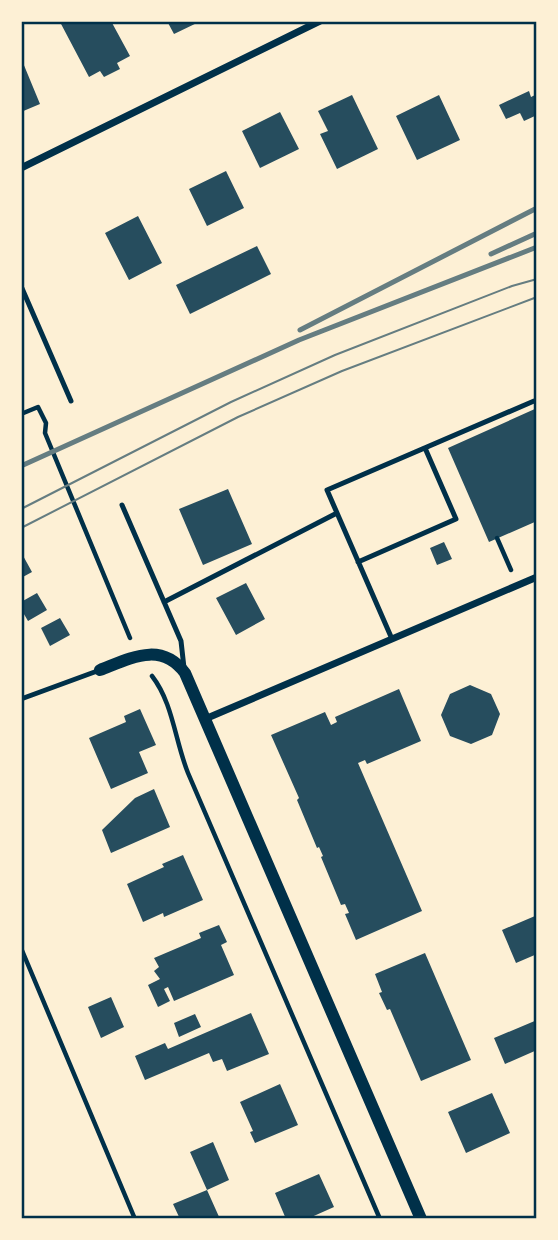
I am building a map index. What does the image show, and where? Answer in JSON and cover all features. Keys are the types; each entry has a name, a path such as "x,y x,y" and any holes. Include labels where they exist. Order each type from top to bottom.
{"street":[{"path":"21,168 320,21"},
{"path":"205,719 537,577"},
{"path":"100,670 137,655 153,653 177,662 185,673 421,1219"}],"lane":[{"path":"21,286 71,401"},
{"path":"391,639 327,490 534,401"},
{"path":"358,562 456,519 425,448"},
{"path":"122,505 181,641 185,673"},
{"path":"164,602 337,513"},
{"path":"21,699 100,670"}],"path":[{"path":"21,414 38,407 46,423 45,433 137,655 164,692 178,749 380,1219"},
{"path":"498,538 509,566"},
{"path":"21,948 135,1219"}],"building":[{"path":"111,21 130,56 117,63 120,69 104,77 100,71 89,77 60,22"},
{"path":"167,21 201,21 174,34"},
{"path":"21,58 40,104 21,112"},
{"path":"529,91 531,97 537,94 537,115 524,121 520,113 506,119 499,105"},
{"path":"352,95 378,149 337,169 320,134 328,131 318,111"},
{"path":"439,95 460,140 417,160 396,116"},
{"path":"280,112 299,149 260,168 242,131"},
{"path":"226,171 244,208 207,226 189,189"},
{"path":"138,216 162,263 129,280 105,233"},
{"path":"257,246 271,274 190,314 176,285"},
{"path":"537,408 537,521 489,542 448,448"},
{"path":"228,489 252,544 203,565 179,509"},
{"path":"444,542 452,559 437,565 430,548"},
{"path":"21,552 32,572 21,578"},
{"path":"246,583 265,619 236,635 216,598"},
{"path":"37,593 47,610 28,621 21,609 21,602"},
{"path":"60,618 70,635 50,646 41,628"},
{"path":"470,685 491,694 500,714 492,735 471,744 450,736 441,715 450,694"},
{"path":"399,689 421,741 367,764 365,760 358,763 422,911 356,940 345,914 349,913 345,904 341,905 271,735 325,712 331,725 337,722 335,717"},
{"path":"140,709 156,745 139,752 148,773 111,789 89,738 126,722 124,716"},
{"path":"154,789 170,827 111,853 102,830 135,798"},
{"path":"183,855 203,900 164,917 163,913 143,922 127,884"},
{"path":"535,916 537,954 516,963 502,930"},
{"path":"219,925 227,942 221,945 234,975 174,1001 168,987 164,989 170,1001 158,1007 148,985 160,979 154,971 159,967 154,958 201,938 199,933"},
{"path":"425,953 471,1060 421,1081 390,1009 387,1010 379,993 382,992 375,974"},
{"path":"111,997 124,1027 101,1038 88,1007"},
{"path":"251,1013 269,1054 227,1071 222,1059 213,1062 209,1053 145,1080 135,1056 165,1043 168,1049"},
{"path":"195,1014 201,1027 179,1037 174,1023"},
{"path":"537,1020 537,1050 505,1064 494,1038"},
{"path":"280,1084 298,1125 255,1143 250,1132 253,1131 240,1102"},
{"path":"492,1093 510,1133 466,1153 448,1112"},
{"path":"213,1142 229,1180 207,1190 190,1152"},
{"path":"319,1174 334,1207 307,1219 286,1219 275,1193"},
{"path":"207,1190 220,1219 180,1219 173,1204"}],"tram line":[{"path":"21,509 231,402 335,355 512,286 537,279"},
{"path":"21,528 238,417 342,371 537,297"}],"railway":[{"path":"300,330 537,208"},
{"path":"491,254 537,233"},
{"path":"21,466 299,340 537,247"}]}
